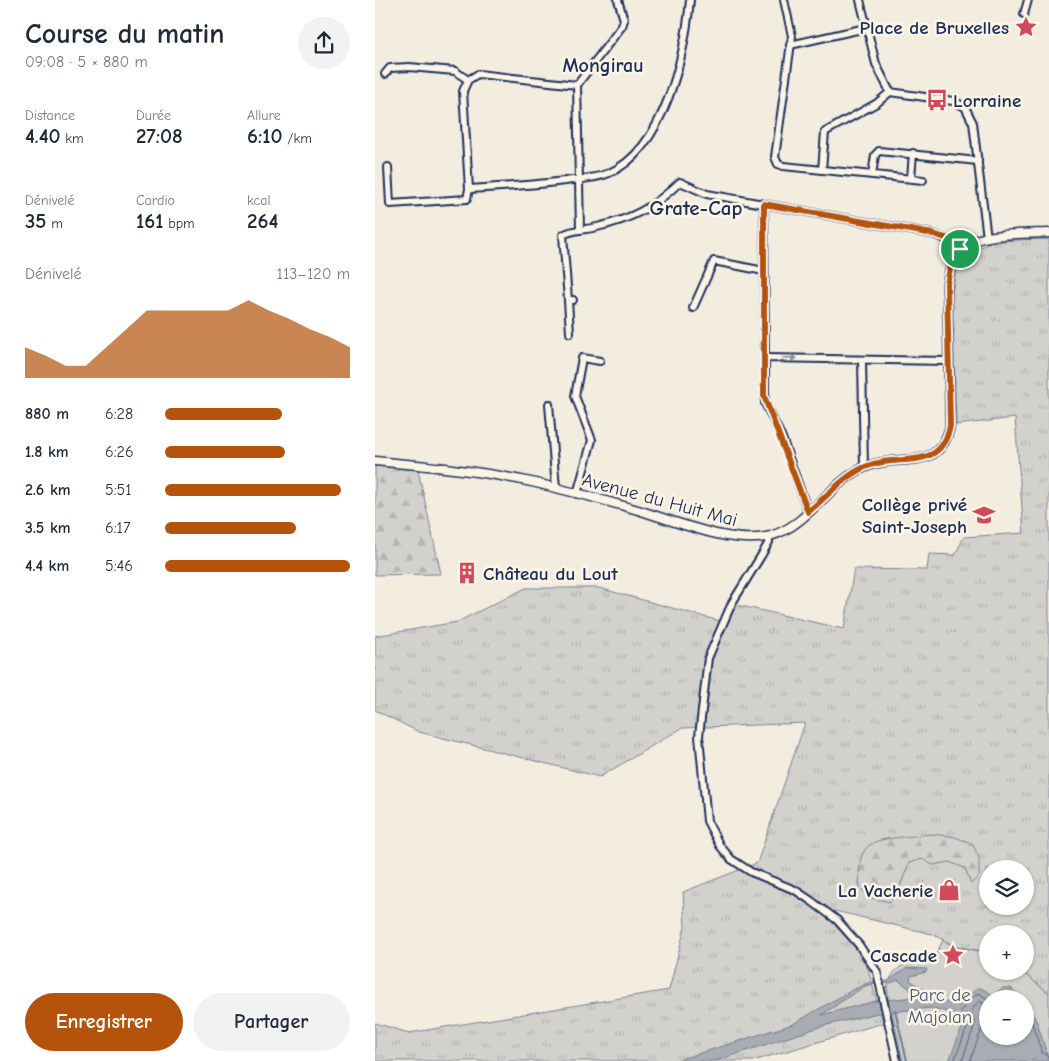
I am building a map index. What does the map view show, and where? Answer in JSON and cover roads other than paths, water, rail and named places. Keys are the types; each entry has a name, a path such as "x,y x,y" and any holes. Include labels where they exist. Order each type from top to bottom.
{"main road":[{"path":"960,249 970,242 987,238 1049,233"},
{"name":"Avenue du Huit Mai","path":"375,461 489,473 577,494 713,531 742,537 769,536 784,530 852,474 864,467 875,463 933,455 941,449 947,440 950,426 947,284 950,268 960,249"}],"street":[{"path":"580,230 577,84 622,26 624,20 618,0"},
{"path":"469,190 541,185 600,176 618,168 634,154 650,135 664,110 676,80 687,29 690,0"},
{"path":"784,0 793,36 775,157 777,164 923,180"},
{"path":"860,0 881,78 890,92"},
{"path":"1024,14 1028,0"},
{"path":"791,45 866,28"},
{"path":"385,74 390,68 409,67 455,71 468,80"},
{"path":"387,167 390,204 467,199 469,190 463,91 468,80 478,74 577,84"},
{"path":"822,170 825,132 877,103 890,92 953,101 965,107 973,123 987,238"},
{"path":"872,175 875,155 879,151 978,161"},
{"path":"911,178 913,153"},
{"path":"570,333 570,300 563,238 566,233 619,221 641,213 661,200 680,182 707,194 933,234 946,238 960,249"},
{"path":"764,204 765,403 785,447 808,512"},
{"path":"693,308 714,261 763,271"},
{"path":"577,494 592,440 577,401 576,392 582,358 600,361"},
{"path":"765,358 948,361"},
{"path":"862,360 864,467"},
{"path":"549,404 557,489"},
{"path":"769,536 769,542 732,603 709,658 699,721 706,814 711,830 720,846 731,858 751,872 795,890 837,920 859,945 878,978 897,1061"}],"water":[{"path":"907,968 927,969 926,972 911,976 910,980 949,1004 954,1002 958,1006 977,988 981,988 984,990 979,990 979,1045 1034,1045 1034,1017 1049,1061 949,1061 964,1022 948,1012 932,1008 878,1013 823,1026 715,1061 675,1061 793,1024 850,991 870,982 888,981","holes":["898,980 909,988 915,997 876,1001 821,1015 865,986 873,984 890,983"]},
{"path":"1003,988 1011,988 1013,990 1000,990"}],"waterway":[{"path":"895,1010 907,1061"}],"place":[{"name":"Place de Bruxelles","path":"1026,27"},
{"name":"Lorraine","path":"937,100"},
{"name":"Collège privé Saint-Joseph","path":"984,515"},
{"name":"Château du Lout","path":"467,573"},
{"name":"La Vacherie","path":"949,890"},
{"name":"Cascade","path":"953,955"}],"district":[{"name":"Mongirau","path":"603,65"},
{"name":"Grate-Cap","path":"696,208"}],"park label":[{"name":"Parc de Majolan","path":"940,1005"}]}
